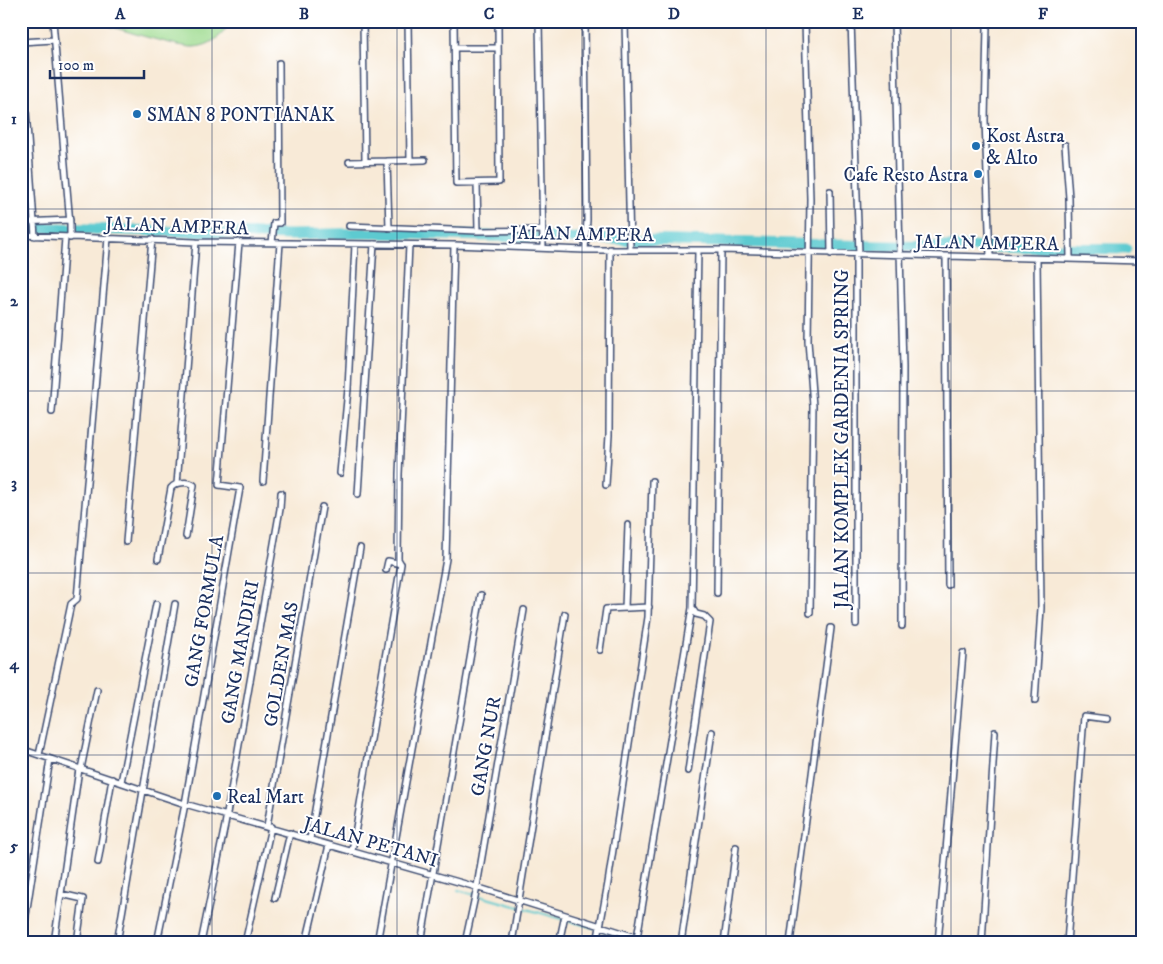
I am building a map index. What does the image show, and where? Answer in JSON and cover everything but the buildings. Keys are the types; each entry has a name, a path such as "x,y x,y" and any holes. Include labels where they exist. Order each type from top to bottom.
{"street":[{"path":"52,412 70,222 53,21"},
{"path":"363,21 366,161"},
{"path":"408,21 410,161"},
{"path":"454,21 456,183 499,182 498,21"},
{"path":"349,226 478,231 543,238 539,21"},
{"path":"584,248 586,234 585,21"},
{"path":"625,21 630,246"},
{"path":"805,21 809,163 808,341 812,406 810,613"},
{"name":"JALAN KOMPLEK GARDENIA SPRING","path":"851,21 858,237 856,624"},
{"path":"894,21 903,367 902,626"},
{"path":"987,26 985,120 990,255"},
{"path":"35,234 36,224 21,41 54,40"},
{"path":"455,48 498,48"},
{"path":"273,240 274,223 280,223 278,63"},
{"path":"1065,145 1071,245 1070,258"},
{"path":"349,162 425,160"},
{"path":"387,161 389,228"},
{"path":"477,183 478,231"},
{"path":"830,191 831,252"},
{"path":"21,222 36,224 70,222"},
{"name":"JALAN AMPERA","path":"22,235 35,234 196,242 273,240 280,243 409,245 454,245 543,238 584,248 610,249 630,246 698,250 808,251 858,254 900,253 946,256 990,255 1037,259 1070,258 1142,261"},
{"path":"21,241 22,235"},
{"path":"39,755 71,604 77,599 108,238"},
{"path":"126,542 152,239"},
{"path":"177,484 196,242"},
{"name":"GANG FORMULA","path":"157,943 185,804 240,488 219,485 239,242"},
{"path":"263,481 280,243"},
{"path":"340,473 348,389 355,244"},
{"path":"358,494 374,244"},
{"path":"352,852 401,581 401,564 398,559 399,474 409,245"},
{"path":"377,943 422,684 446,559 454,245"},
{"path":"606,485 609,435 610,249"},
{"path":"637,938 692,608 698,250"},
{"path":"718,593 721,250"},
{"path":"946,256 948,585"},
{"path":"1035,701 1041,608 1037,259"},
{"path":"597,943 631,736 649,607 652,481"},
{"path":"158,559 171,488 177,484 194,485 186,536"},
{"name":"GANG MANDIRI","path":"201,943 226,816 280,509 280,493"},
{"name":"GOLDEN MAS","path":"245,943 269,827 322,507"},
{"path":"625,608 628,525"},
{"path":"310,839 360,548"},
{"path":"386,570 388,561 401,564"},
{"path":"421,943 481,595"},
{"path":"121,782 156,604"},
{"path":"117,943 175,604"},
{"path":"600,650 606,609 649,607"},
{"path":"688,771 710,622 704,616 696,614 692,608"},
{"name":"GANG NUR","path":"465,943 524,610"},
{"path":"512,943 520,904 565,614"},
{"path":"790,943 830,628"},
{"path":"938,943 963,654"},
{"path":"54,943 80,769 97,690"},
{"path":"1067,943 1084,716 1107,719"},
{"path":"681,943 712,732"},
{"path":"982,943 995,732"},
{"name":"JALAN PETANI","path":"21,749 185,804 433,875 564,918 601,924 626,938 637,938 655,943"},
{"path":"24,928 50,759"},
{"path":"98,862 112,779"},
{"path":"275,898 290,833"},
{"path":"306,943 329,845"},
{"path":"724,943 736,847"},
{"path":"61,894 83,899 77,943"},
{"path":"559,943 564,918"}],"green space":[{"path":"96,21 230,21 216,39 206,45 194,47 161,41"}],"waterway":[{"path":"21,227 292,235 369,233 878,246 1126,249"},
{"path":"458,890 627,937"}],"place":[{"name":"SMAN 8 PONTIANAK","path":"137,114"},
{"name":"Kost Astra & Alto","path":"976,146"},
{"name":"Cafe Resto Astra","path":"978,174"},
{"name":"Real Mart","path":"217,796"}]}
